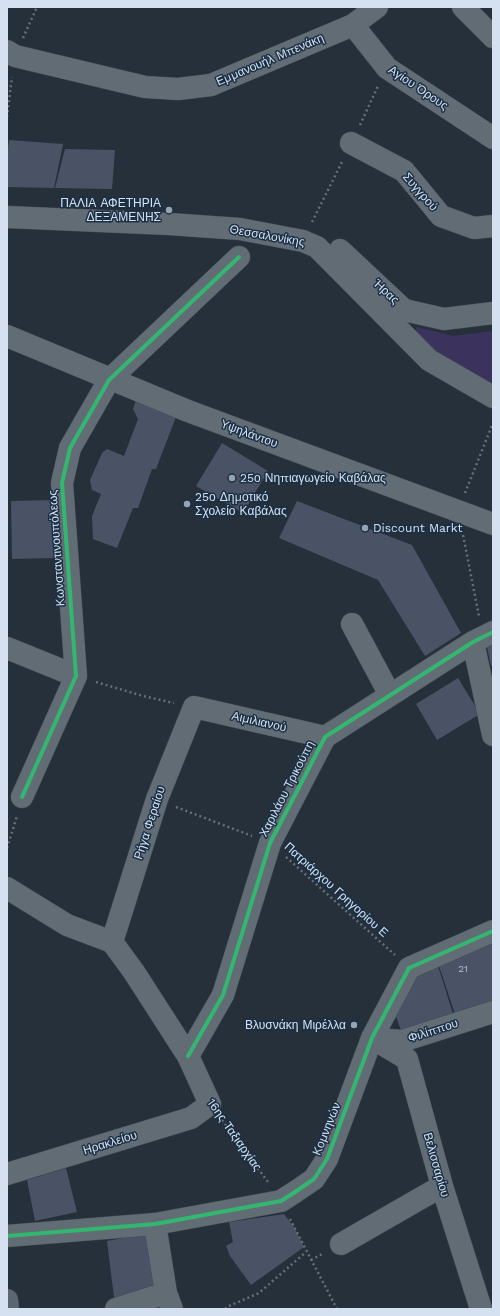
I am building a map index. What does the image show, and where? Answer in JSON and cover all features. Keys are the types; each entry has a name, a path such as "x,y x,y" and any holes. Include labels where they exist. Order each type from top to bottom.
{"main road":[{"path":"7,1300 8,1309"}],"street":[{"name":"Εμμανουήλ Μπενάκη","path":"11,54 145,87 178,89 211,85 353,25 377,7"},
{"path":"463,7 493,37"},
{"name":"Αγίου Όρους","path":"353,25 387,68 493,138"},
{"name":"Συγγρού","path":"352,143 404,171 441,216 474,228 493,226"},
{"name":"Θεσσαλονίκης","path":"7,217 169,224 240,229 303,241 317,247 428,360 493,397"},
{"name":"Ήρας","path":"317,247 330,240 404,310 444,319 493,314"},
{"name":"Κωνσταντινουπόλεως","path":"22,797 76,676 62,482 70,448 109,380 239,257"},
{"name":"Υψηλάντου","path":"7,336 109,380 201,416 493,524"},
{"path":"352,624 390,695"},
{"name":"Χαριλάου Τρικούπη","path":"188,1056 223,994 270,843 325,737 473,642 493,632"},
{"path":"473,642 493,735"},
{"path":"7,648 76,676"},
{"name":"Αιμιλιανού","path":"194,707 325,737"},
{"name":"Ρήγα Φεραίου","path":"112,942 157,799 194,707"},
{"path":"7,888 67,925 112,942"},
{"path":"409,968 493,931"},
{"name":"16ης Ταξιαρχίας","path":"112,942 134,972 188,1056 210,1104"},
{"name":"Κομνηνών","path":"7,1236 155,1224 281,1200 295,1192 314,1178 327,1159 372,1038 409,968"},
{"name":"Φιλίππου","path":"405,1050 493,1012"},
{"path":"372,1038 405,1050"},
{"name":"Βελισσαρίου","path":"405,1050 442,1186 481,1309"},
{"name":"Ηρακλείου","path":"7,1174 191,1118 210,1104"},
{"path":"341,1244 442,1186"},
{"path":"116,1309 169,1301 155,1224"}],"path":[{"path":"7,117 11,54 37,7"},
{"path":"76,676 144,696 194,707"},
{"path":"7,848 22,797"},
{"path":"225,1309 259,1293 306,1252"}],"shaded area":[{"path":"417,327 453,336 493,331 493,389 414,337"}],"building":[{"path":"9,140 63,144 54,188 7,187 7,157"},
{"path":"65,149 115,150 112,189 55,188"},
{"path":"136,400 179,409 156,469 152,469 138,508 133,508 117,548 93,539 92,516 101,494 92,490 90,480 102,453 107,449 124,456 138,419 133,409"},
{"name":"25ο Νηπιαγωγείο Καβάλας","path":"222,443 268,471 243,513 196,486"},
{"path":"54,500 56,558 12,559 11,501"},
{"path":"297,501 412,545 461,633 425,656 378,580 279,538"},
{"path":"493,640 493,665 491,666 486,642"},
{"path":"458,678 480,714 437,740 416,704"},
{"path":"493,943 493,1005 456,1017 439,966"},
{"path":"438,966 454,1017 402,1033 392,1006 408,980"},
{"path":"66,1168 77,1212 35,1221 27,1180"},
{"path":"284,1214 294,1227 304,1247 251,1285 230,1256 226,1246 233,1242 229,1222"},
{"path":"149,1233 158,1290 115,1305 107,1241"}],"cycle path":[{"path":"22,797 76,676 62,483 70,448 109,380 239,257"},
{"path":"188,1056 223,995 270,843 325,737 473,642 493,632"},
{"path":"7,1236 155,1224 281,1201 314,1179 327,1159 372,1038 409,968 493,931"}],"place":[{"name":"ΠΑΛΙΑ ΑΦΕΤΗΡΙΑ ΔΕΞΑΜΕΝΗΣ","path":"169,210"},
{"name":"25ο Νηπιαγωγείο Καβάλας","path":"232,478"},
{"name":"25ο Δημοτικό Σχολείο Καβάλας","path":"187,504"},
{"name":"Discount Markt","path":"365,528"},
{"name":"Βλυσνάκη Μιρέλλα","path":"354,1025"}]}
